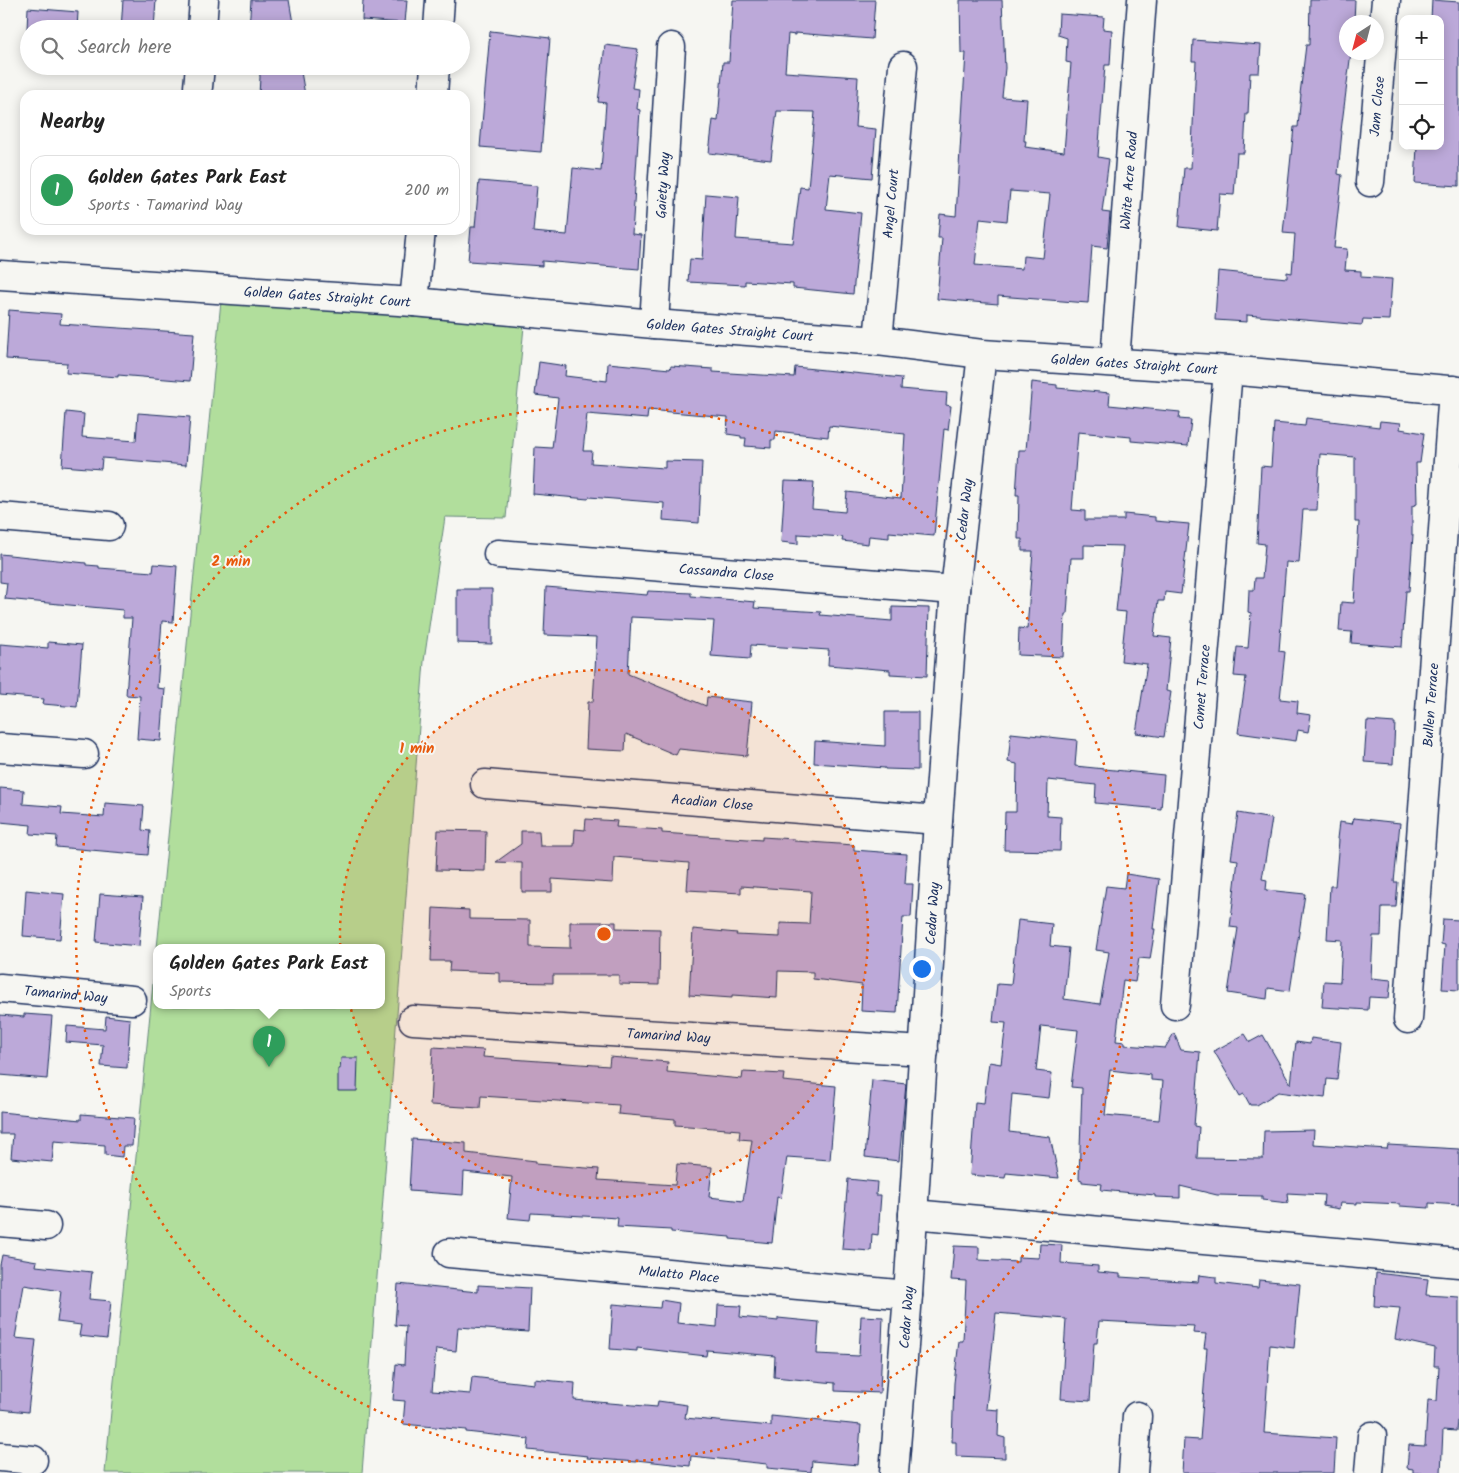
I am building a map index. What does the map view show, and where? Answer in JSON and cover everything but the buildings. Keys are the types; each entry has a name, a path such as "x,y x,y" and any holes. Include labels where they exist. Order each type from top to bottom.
{"street":[{"path":"203,20 204,0"},
{"path":"439,20 440,0"},
{"name":"White Acre Road","path":"1115,361 1142,0"},
{"name":"Jam Close","path":"1370,182 1386,0"},
{"name":"Gaiety Way","path":"654,324 671,47"},
{"name":"Angel Court","path":"878,342 903,66"},
{"path":"433,90 434,75"},
{"path":"414,302 421,235"},
{"name":"Golden Gates Straight Court","path":"0,275 414,302 878,342 982,354 1115,361 1456,390"},
{"name":"Cedar Way","path":"894,1473 908,1295 938,820 955,590 982,354"},
{"name":"Comet Terrace","path":"1175,1005 1228,370"},
{"name":"Bullen Terrace","path":"1408,1019 1456,390"},
{"path":"0,517 109,526"},
{"name":"Cassandra Close","path":"498,554 955,590"},
{"path":"0,748 84,754"},
{"name":"Acadian Close","path":"485,784 938,820"},
{"name":"Tamarind Way","path":"0,988 132,1000"},
{"name":"Tamarind Way","path":"413,1020 924,1051"},
{"path":"913,1214 1459,1263"},
{"path":"0,1222 46,1226"},
{"name":"Mulatto Place","path":"449,1252 908,1295"},
{"path":"1133,1473 1137,1416"},
{"path":"1369,1473 1372,1436"},
{"path":"0,1457 34,1460"}],"green space":[{"path":"221,301 524,326 506,518 445,517 424,661 362,1473 105,1473 153,984 153,1009 385,1009 385,944 157,944"}],"place":[{"name":"Golden Gates Park East","path":"269,1067"}]}
